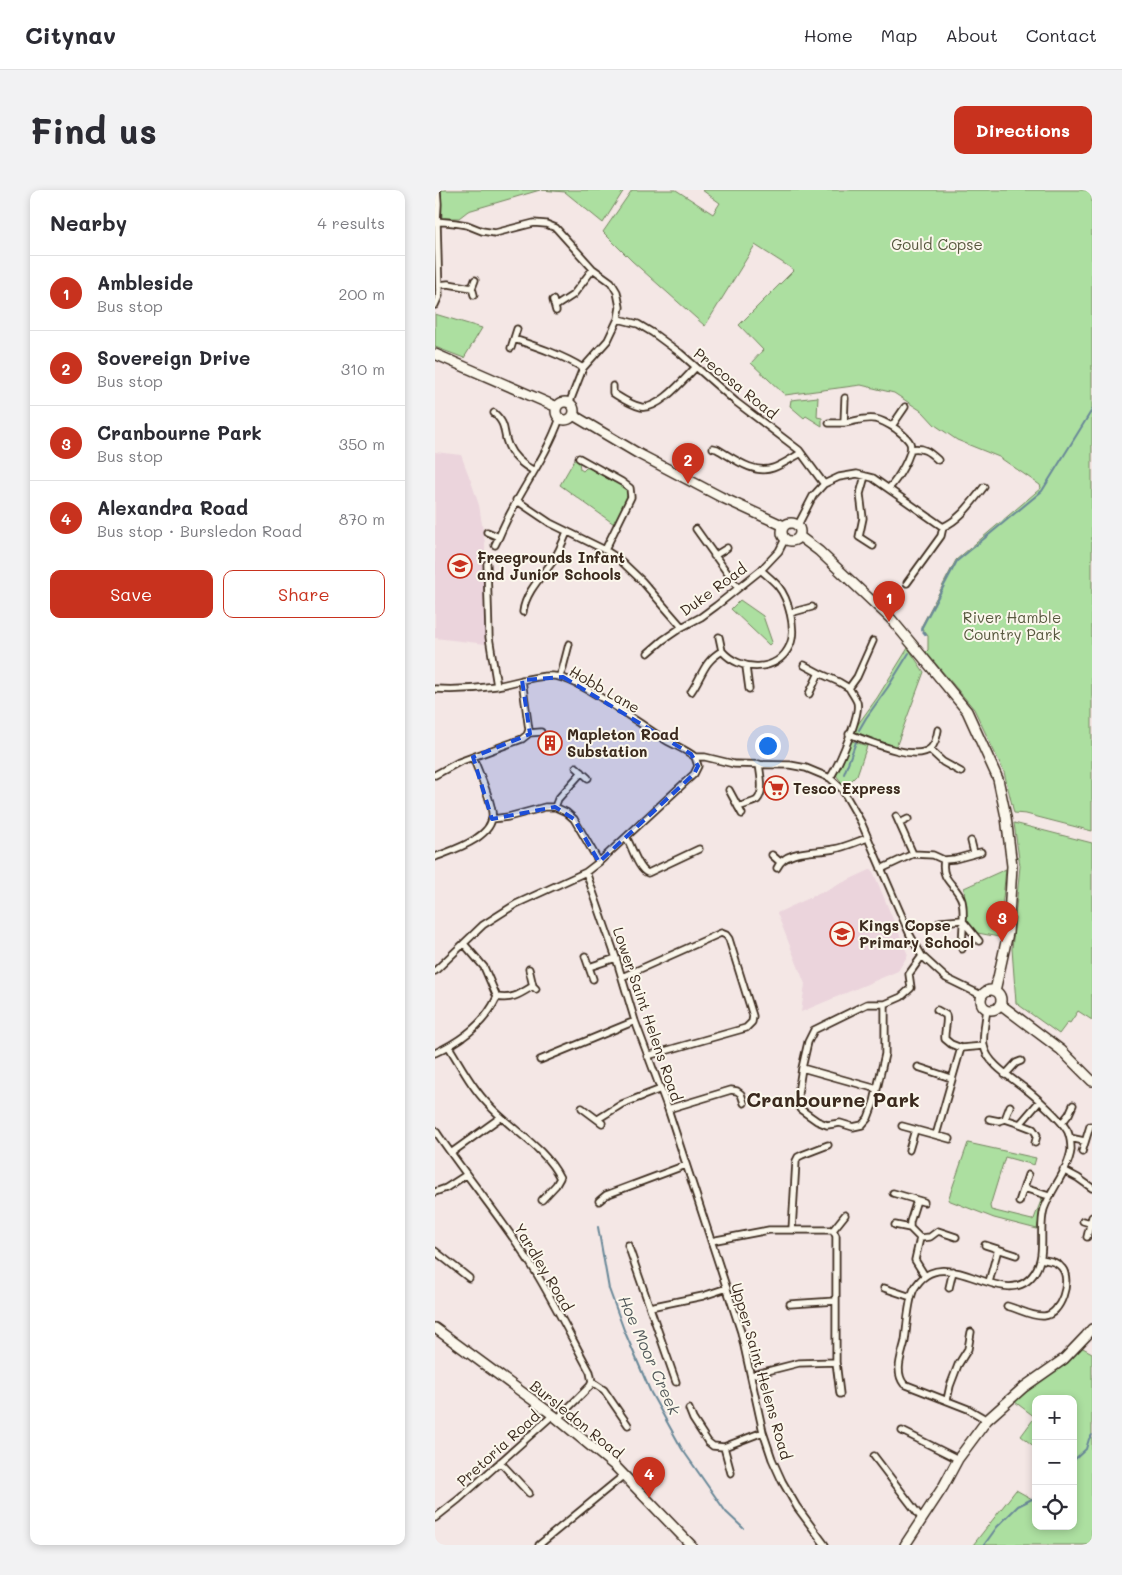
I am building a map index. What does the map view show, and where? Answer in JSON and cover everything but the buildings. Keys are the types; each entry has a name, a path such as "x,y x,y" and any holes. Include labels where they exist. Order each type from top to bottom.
{"street":[{"path":"435,305 439,296 436,221 437,190"},
{"path":"436,221 467,225 482,232 495,233 534,223 557,228 593,269 611,282 617,292 620,306 619,319 608,340 583,368 569,404"},
{"path":"555,306 573,294 593,269"},
{"path":"474,295 472,288 475,280"},
{"path":"439,285 448,284 472,288"},
{"name":"Precosa Road","path":"619,319 638,324 653,333 696,367 736,402 799,450 824,484"},
{"path":"511,348 517,329"},
{"path":"514,340 540,347 583,368"},
{"path":"435,354 557,407"},
{"path":"613,393 642,407 651,406 673,390 696,367"},
{"path":"613,386 613,393"},
{"path":"607,398 613,393"},
{"path":"843,423 845,398"},
{"path":"495,546 516,500 544,456 559,418 556,412 557,407 561,403 569,404 573,409 573,415"},
{"path":"892,426 905,408"},
{"path":"494,413 507,428 508,444 514,454 524,465 534,471"},
{"path":"559,418 568,419 573,415"},
{"path":"573,415 639,454 721,497 784,526"},
{"path":"829,422 843,423 875,418 903,434 909,442 911,449 901,472 889,488"},
{"path":"713,448 744,464 765,470 773,468 801,453"},
{"path":"911,449 925,449 938,460"},
{"path":"579,458 584,465 622,482 630,488 631,497 605,550"},
{"path":"798,525 789,522 784,526 782,533 785,539 794,540 799,536 800,530 798,525 813,496 824,484 839,477 857,474 873,478 943,527"},
{"path":"865,476 860,494 863,518 859,537 873,546"},
{"path":"943,527 952,523 963,514 984,487"},
{"path":"516,500 550,523 605,550 619,559 643,581 682,627"},
{"path":"907,583 941,536 943,527"},
{"path":"696,530 738,588"},
{"path":"487,532 499,537"},
{"path":"523,612 521,602 553,560 567,532"},
{"path":"799,536 819,551 891,619 914,646 967,711 998,779 1006,817 1012,866 1008,932 995,991"},
{"name":"Duke Road","path":"648,653 682,627 701,617 761,570 779,551 785,539"},
{"path":"714,556 727,548"},
{"path":"487,564 489,637 497,686"},
{"path":"719,637 722,651 734,661 746,667 774,663 791,644 793,630 791,613 779,586 761,570"},
{"path":"791,613 803,606 812,607"},
{"path":"849,688 857,677 873,641"},
{"path":"559,677 569,644"},
{"path":"691,692 699,682 711,657 722,651"},
{"path":"804,665 849,688 857,702 857,716 830,778"},
{"path":"746,667 749,689"},
{"path":"809,694 819,673"},
{"name":"Hobb Lane","path":"435,689 471,689 497,686 541,676 559,677 579,685 695,757"},
{"path":"435,775 459,762 523,739 529,732 521,680"},
{"path":"529,732 541,732"},
{"path":"849,734 888,749 905,753 930,750 934,744 936,733"},
{"path":"930,750 943,762 957,768"},
{"path":"435,857 475,840 488,830 493,813 473,757"},
{"path":"435,971 483,925 516,904 586,872 599,862 694,774 697,766 695,757 705,757 734,764 790,765 805,768 830,778 846,794 861,822 910,935 922,956 946,978 983,996"},
{"path":"738,807 757,800 761,788 759,764"},
{"path":"576,767 588,778"},
{"path":"555,807 558,799 582,772"},
{"path":"729,790 742,814"},
{"path":"492,819 508,817 545,807 555,807 566,812 574,819 599,862"},
{"path":"896,816 913,854"},
{"path":"900,823 908,819"},
{"path":"626,837 643,871 648,873 697,851"},
{"path":"777,868 780,862 791,856 834,849 867,838"},
{"path":"971,841 973,853"},
{"path":"881,869 913,854 933,855 944,860 981,852"},
{"path":"772,855 780,862"},
{"path":"944,860 942,869 946,878 962,900 962,949"},
{"name":"Lower Saint Helens Road","path":"586,872 616,958 635,1021 661,1089 686,1165"},
{"path":"940,922 962,920"},
{"path":"962,920 979,941"},
{"path":"622,977 721,933 729,939 753,1016 752,1022 746,1028 647,1056"},
{"path":"435,1054 469,1034 492,1008 497,997 484,967 465,944"},
{"path":"585,956 593,980"},
{"path":"885,1004 885,1054 868,1118 862,1125 853,1127 840,1123 827,1125 817,1121 800,1109 798,1093 802,1068 814,1030 867,1004 885,1004 901,997 911,988 909,974 922,956"},
{"path":"589,967 616,958"},
{"path":"497,997 505,999 535,987 529,968"},
{"path":"987,991 995,991 1000,996 1000,1004 996,1009 987,1008 982,1004 983,996 987,991"},
{"path":"1000,1004 1061,1050 1092,1081"},
{"path":"987,1008 984,1046 987,1054 1005,1074 1024,1087 1062,1124 1070,1138 1071,1149 1069,1159 1049,1196 1042,1217 1041,1259 1034,1274 1017,1285 1003,1286 953,1271 937,1270 925,1276 914,1289 911,1297 905,1343 898,1373 904,1384 968,1409 987,1420"},
{"path":"937,1010 946,1015 945,1039 951,1044 961,1048 984,1046"},
{"path":"541,1060 635,1021"},
{"path":"449,1047 487,1103 538,1148 555,1169 560,1178 542,1200"},
{"path":"936,1135 961,1048"},
{"path":"1005,1074 1018,1060"},
{"path":"918,1067 951,1078"},
{"path":"802,1068 877,1089"},
{"path":"582,1108 600,1121 622,1104 661,1089"},
{"path":"668,1109 731,1090 741,1094 744,1103"},
{"path":"1020,1124 1039,1102"},
{"path":"1062,1124 1073,1105"},
{"path":"1005,1119 1009,1106"},
{"path":"451,1153 501,1117"},
{"path":"989,1119 999,1121 1005,1119 1033,1129 1037,1134 1035,1143"},
{"path":"902,1126 950,1139"},
{"path":"1082,1152 1090,1126"},
{"name":"Yardley Road","path":"435,1130 466,1175 509,1231 536,1272 590,1372 592,1382"},
{"path":"909,1150 915,1130"},
{"path":"1070,1138 1084,1142"},
{"path":"792,1230 796,1161 802,1155 828,1145"},
{"path":"599,1201 606,1195 621,1188 686,1165"},
{"name":"Upper Saint Helens Road","path":"686,1165 741,1332 752,1375 763,1432 772,1459 797,1507 825,1545"},
{"path":"1063,1170 1092,1188"},
{"path":"435,1192 446,1188 466,1175"},
{"path":"1019,1202 1028,1175"},
{"path":"1024,1188 1049,1196"},
{"path":"893,1193 924,1202"},
{"path":"910,1228 917,1200"},
{"path":"833,1230 845,1215"},
{"path":"1083,1221 1091,1220 1087,1237"},
{"path":"895,1225 910,1228 920,1238 930,1238 938,1231 956,1237"},
{"path":"711,1241 769,1230 833,1230"},
{"path":"833,1230 836,1236 836,1362 840,1394"},
{"path":"920,1238 915,1260 925,1276"},
{"path":"930,1238 930,1245"},
{"path":"628,1245 676,1382"},
{"path":"985,1245 1016,1255"},
{"path":"989,1282 998,1249"},
{"path":"435,1251 448,1266 469,1278"},
{"path":"1007,1306 1016,1305 1035,1315 1044,1316 1050,1315 1059,1304 1065,1288 1064,1271 1057,1263 1041,1259"},
{"path":"949,1288 953,1271"},
{"path":"650,1307 703,1296 727,1288"},
{"path":"884,1288 911,1297"},
{"path":"789,1304 836,1302"},
{"name":"Bursledon Road","path":"435,1328 555,1417 615,1466 686,1544"},
{"path":"905,1545 943,1487 958,1460 987,1420 1025,1387 1064,1359 1087,1336 1092,1328"},
{"path":"947,1400 950,1386 968,1349 971,1332"},
{"path":"752,1375 799,1363 836,1362"},
{"path":"555,1417 590,1386 592,1382 604,1390 620,1417 628,1425"},
{"path":"689,1408 693,1419 708,1442 713,1446 724,1447 763,1432"},
{"name":"Pretoria Road","path":"435,1518 555,1417"},
{"path":"902,1431 958,1460"},
{"path":"724,1447 731,1473"},
{"path":"874,1456 921,1520"},
{"path":"500,1462 529,1493"},
{"path":"539,1545 624,1476"}],"highlighted area":[{"path":"563,677 691,754 698,766 694,774 599,862 574,819 555,807 492,819 473,757 530,734 522,680"}],"shaded area":[{"name":"Freegrounds Infant and Junior Schools","path":"435,452 461,455 479,505 485,543 486,644 435,638"},
{"name":"Kings Copse Primary School","path":"872,869 908,955 898,971 801,1012 805,984 777,913"}],"green space":[{"path":"441,190 540,190 468,211 459,218 442,218"},
{"path":"541,190 624,190 603,223 565,192"},
{"path":"632,190 676,190 713,214 720,203 702,190 1092,190 1092,831 1026,814 1014,813 1004,772 974,709 926,652 928,650 928,636 921,627 956,560 1041,488 1040,485 999,457 957,440 935,425 923,412 894,393 861,385 785,395 751,363 763,350 739,325 794,270 755,245 705,326 632,261 603,232"},
{"path":"435,314 482,328 464,358 435,347"},
{"path":"818,397 817,417 822,418 822,426 806,416 804,418 790,406 791,400"},
{"path":"575,459 579,462 580,469 583,471 591,467 592,470 617,482 627,490 629,496 614,524 560,485"},
{"path":"740,600 763,616 772,642 769,645 731,609"},
{"path":"908,648 924,672 896,747 853,731 877,698"},
{"path":"849,740 867,746 857,775 845,787 836,775"},
{"path":"1014,823 1092,843 1092,1020 1078,1011 1059,1034 1016,1003 1012,949 1020,866"},
{"path":"1006,869 999,937 967,931 964,888"},
{"path":"968,1143 1036,1158 1034,1165 1005,1157 990,1206 991,1210 1032,1220 1042,1198 1043,1203 1037,1229 994,1218 948,1200"},
{"path":"1081,1347 1092,1353 1092,1545 973,1545 1016,1490 1032,1499 1032,1530 1077,1530 1077,1395 1032,1395 1032,1415 1015,1402 1027,1390 1065,1362"},
{"path":"1032,1421 1032,1445 1021,1436"}],"waterway":[{"path":"926,635 921,629 957,561 1042,491 1092,410"},
{"path":"859,730 909,653"},
{"path":"844,774 856,742"},
{"name":"Hoe Moor Creek","path":"598,1227 609,1289 651,1393 682,1449 726,1512 743,1528"},
{"name":"Hoe Moor Creek","path":"1077,1457 1086,1449 1092,1435"},
{"name":"Hoe Moor Creek","path":"984,1545 997,1527 1018,1506 1032,1499"}],"place":[{"name":"Sovereign Drive","path":"688,484"},
{"name":"Freegrounds Infant and Junior Schools","path":"460,566"},
{"name":"Ambleside","path":"889,622"},
{"name":"Mapleton Road Substation","path":"550,743"},
{"name":"Tesco Express","path":"776,788"},
{"name":"Kings Copse Primary School","path":"842,934"},
{"name":"Cranbourne Park","path":"1002,942"},
{"name":"Alexandra Road","path":"649,1498"}],"district":[{"name":"Cranbourne Park","path":"833,1099"}],"park label":[{"name":"Gould Copse","path":"937,244"},
{"name":"River Hamble Country Park","path":"1012,626"}]}
